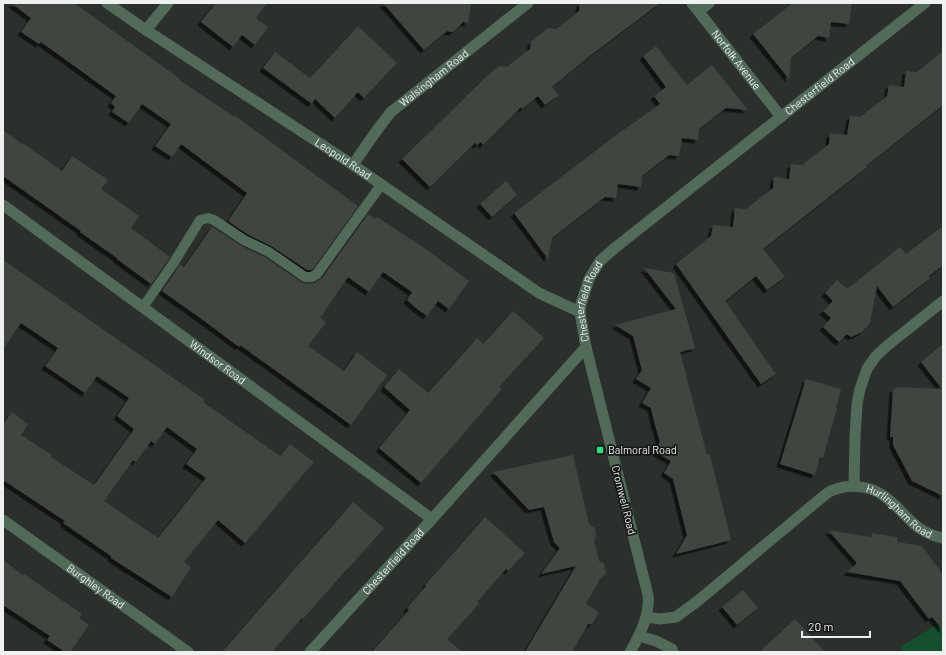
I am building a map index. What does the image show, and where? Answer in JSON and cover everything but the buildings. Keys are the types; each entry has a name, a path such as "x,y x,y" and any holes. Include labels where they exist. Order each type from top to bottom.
{"street":[{"name":"Leopold Road","path":"107,3 353,165 540,293 580,312"},
{"path":"146,30 168,3"},
{"name":"Walsingham Road","path":"353,165 391,112 528,3"},
{"name":"Chesterfield Road","path":"310,652 432,519 586,347 580,312 581,304 590,279 600,262 616,247 925,3"},
{"name":"Norfolk Avenue","path":"695,7 781,117"},
{"name":"Windsor Road","path":"3,205 432,519"},
{"path":"646,617 660,619 676,617 699,600 826,494 840,487 854,486 855,437 858,404 860,389 867,369 876,356 888,345 943,301"},
{"name":"Cromwell Road","path":"586,347 649,600 646,617 639,636 630,652"},
{"name":"Hurlingham Road","path":"854,486 868,489 886,497 920,530 943,538"},
{"name":"Burghley Road","path":"3,520 188,652"},
{"path":"639,636 656,641 672,649 673,652"}],"lane":[{"path":"695,7 710,3"},
{"path":"142,307 173,264 200,220 208,218 214,220 244,240 269,252 305,277 312,278 317,274 381,185"}],"green space":[{"path":"943,621 943,652 904,652 900,647"}],"place":[{"name":"Balmoral Road","path":"600,450"}]}
